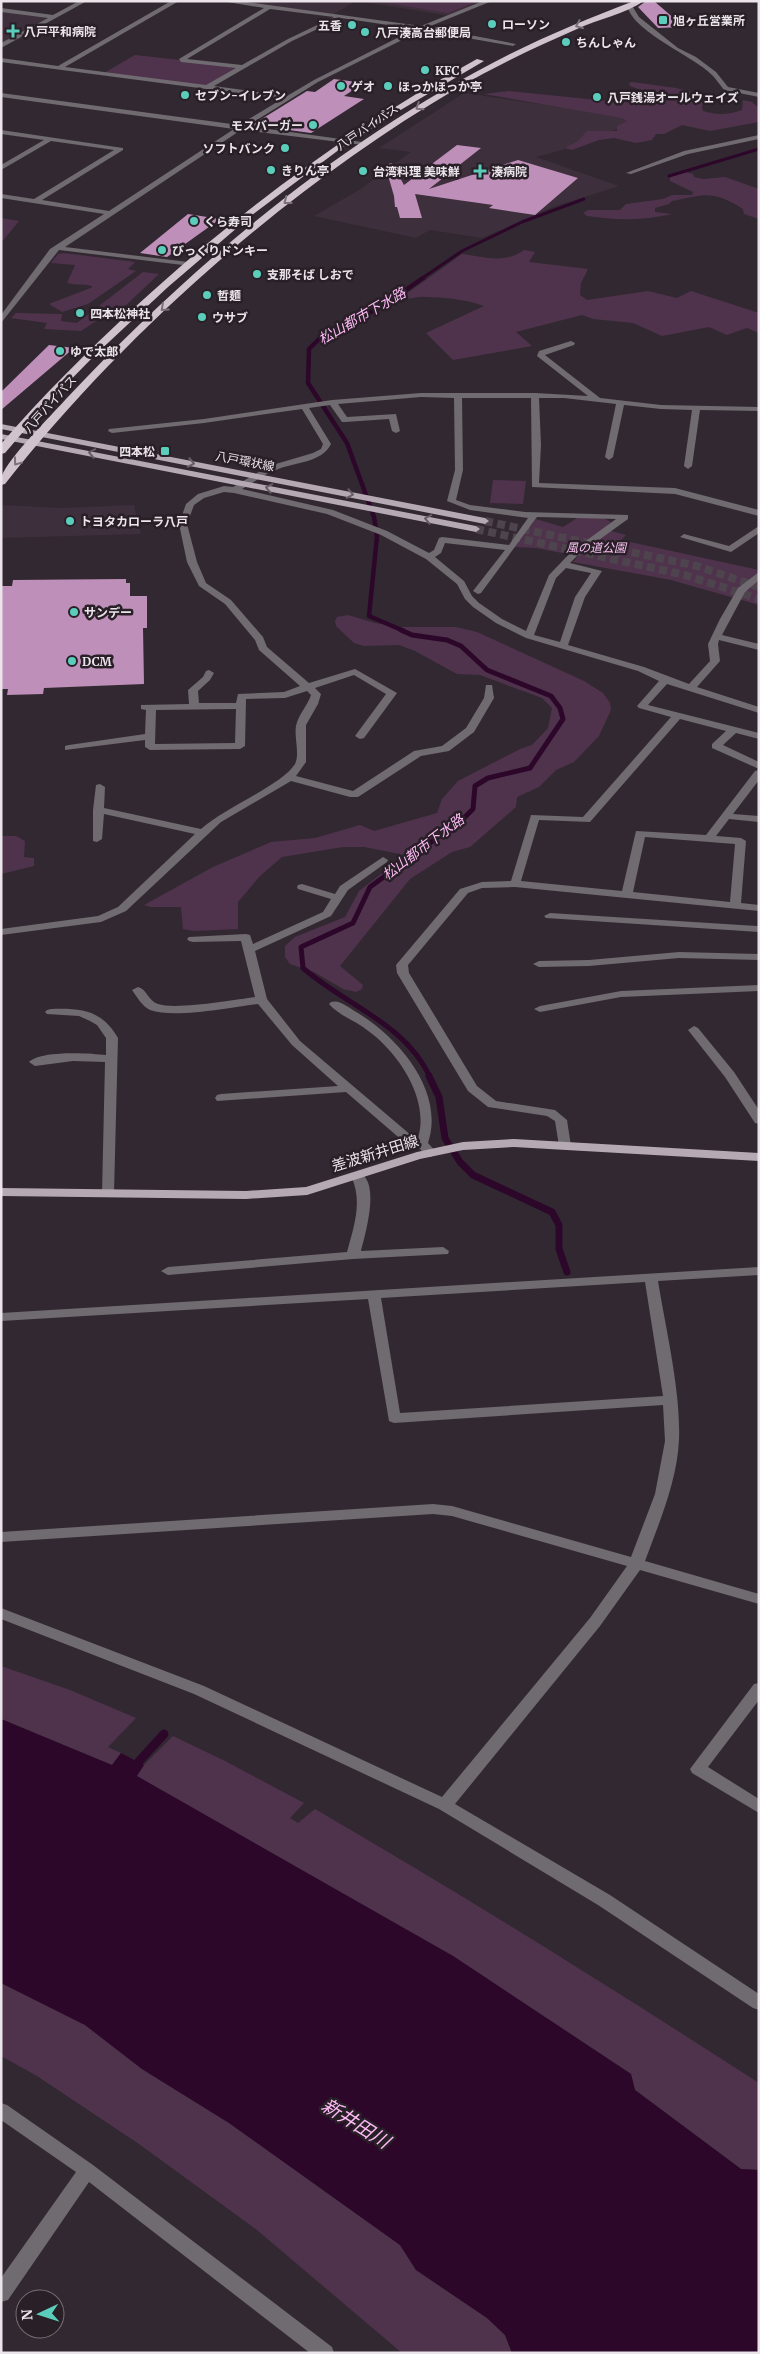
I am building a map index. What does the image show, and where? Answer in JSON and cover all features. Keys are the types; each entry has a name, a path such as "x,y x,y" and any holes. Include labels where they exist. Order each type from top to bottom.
{"highway":[{"name":"八戸バイパス","path":"1,451 6,437 19,429 99,346 188,264 280,188 344,142 423,92 513,44 619,1"},
{"name":"八戸バイパス","path":"1,482 40,432 99,370 211,265 281,205 362,144 430,101 489,67 575,26 641,1"}],"main road":[{"name":"八戸環状線","path":"1,426 40,432 485,521"},
{"name":"八戸環状線","path":"6,437 476,529"},
{"name":"差波新井田線","path":"1,1192 246,1195 307,1191 357,1176 427,1148 514,1143 759,1157"}],"street":[{"path":"1,46 84,1"},
{"path":"60,67 176,1"},
{"path":"224,1 341,16 513,44"},
{"path":"1,321 58,248 240,128 288,98 358,59 421,28 490,1"},
{"path":"629,5 637,18 676,49 714,74 726,89 759,95"},
{"path":"242,67 181,60 269,7"},
{"path":"1,10 54,17"},
{"path":"208,87 290,40 341,16"},
{"path":"1,60 288,98"},
{"path":"1,95 362,144"},
{"path":"1,132 121,149 36,201"},
{"path":"629,173 686,152 759,137"},
{"path":"1,168 50,139"},
{"path":"1,196 111,213"},
{"path":"58,248 188,264"},
{"path":"571,343 542,352 541,356 598,401"},
{"path":"458,395 459,470 451,501 460,506 504,509 534,517 478,591"},
{"path":"535,395 537,445 534,485 675,491 759,513"},
{"path":"112,431 204,421 332,402 412,396 564,396 620,404 696,409 759,409"},
{"path":"332,402 345,420 393,416 396,431"},
{"path":"609,457 620,404"},
{"path":"234,490 272,468 316,455 324,450 327,444 304,406"},
{"path":"688,466 696,409"},
{"path":"1,932 101,919 122,909 217,820 290,777 301,762 301,725 313,704 316,694 297,680 262,648 260,639 228,602 202,584 192,562 183,524 190,504 201,496 224,489 330,512 384,533 429,557 461,583 468,597 476,605 499,621 529,636 641,669 665,680 759,710"},
{"path":"526,514 625,517 575,553 552,577 529,636"},
{"path":"684,537 731,548 759,529"},
{"path":"749,536 759,539"},
{"path":"429,557 438,551 442,540 510,548"},
{"path":"563,647 572,616 584,586 596,570 565,565"},
{"path":"691,688 715,661 713,644 741,590 759,575"},
{"path":"717,637 759,647"},
{"path":"241,706 148,707 150,747 240,746 242,696 285,695 356,672 392,693 360,736"},
{"path":"194,707 192,690 207,678 209,673"},
{"path":"665,680 642,706 759,736"},
{"path":"290,777 354,795 418,753 445,749 470,730 489,698 490,686"},
{"path":"515,884 536,817 586,820 678,715"},
{"path":"734,729 716,746 759,766"},
{"path":"69,748 150,736"},
{"path":"709,838 759,773"},
{"path":"97,839 100,787"},
{"path":"98,810 203,833"},
{"path":"726,816 759,818"},
{"path":"627,895 640,833 709,838 741,842 734,905"},
{"path":"249,950 327,914 344,888 383,860"},
{"path":"565,1146 561,1120 551,1113 492,1104 472,1088 403,974 402,965 464,891 472,886 515,884 759,908"},
{"path":"302,887 338,898"},
{"path":"550,916 758,928"},
{"path":"193,939 246,936 261,1000 296,1044 408,1139 427,1148 428,1132 423,1097 411,1073 380,1034 335,1004"},
{"path":"539,964 589,963 679,955 759,957"},
{"path":"540,1009 621,994 654,991 759,988"},
{"path":"138,990 145,1001 156,1007 164,1008 261,1000"},
{"path":"51,1012 71,1011 93,1016 108,1029 112,1038 108,1193"},
{"path":"694,1030 730,1075 759,1120"},
{"path":"35,1062 56,1059 111,1059"},
{"path":"221,1098 300,1094 350,1088"},
{"path":"353,1255 364,1213 361,1182 357,1176"},
{"path":"168,1270 353,1255 443,1251"},
{"path":"1,1317 759,1271"},
{"path":"445,1805 596,1622 636,1565 662,1494 672,1441 670,1400 651,1278"},
{"path":"374,1294 394,1418 670,1400"},
{"path":"1,1537 433,1509 452,1511 759,1599"},
{"path":"1,1613 199,1690 445,1805 604,1900 759,2004"},
{"path":"759,1688 698,1768 759,1807"},
{"path":"1,2110 87,2170 325,2353"},
{"path":"1,2294 87,2170"}],"shaded area":[{"path":"226,1 356,1 332,15"},
{"path":"358,1 489,1 451,16"},
{"name":"八戸平和病院","path":"1,12 47,18 1,43"},
{"name":"湊病院","path":"464,93 643,119 562,150 536,157 619,186 553,207 482,238 430,230 416,238 314,216 359,190 411,152 379,148"},
{"name":"トヨタカローラ八戸","path":"2,505 60,508 134,505 141,534 1,538"}],"green space":[{"path":"375,1 478,1 448,13"},
{"path":"135,55 242,67 208,87 104,73"},
{"path":"629,83 676,88 716,98 703,104 702,107 703,111 713,113 727,114 737,112 742,110 743,100 752,102 759,108 759,122 710,131 682,125 664,134 656,134 652,140 636,143 614,138 599,140 572,150 565,148 578,141 587,131 617,131 617,126 627,121 622,118 484,94 509,91 617,102 656,100 655,95 630,86"},
{"path":"686,172 693,174 694,177 703,179 725,177 759,189 759,219 744,214 743,209 733,203 709,195 672,201 669,204 655,208 655,212 672,214 651,218 608,218 587,216 583,213 588,210 620,210 626,204 663,199 672,195 692,195 693,192 670,181 670,177"},
{"path":"1,218 19,221 1,243"},
{"path":"524,250 535,252 529,262 588,269 581,283 580,295 587,300 648,291 677,298 691,291 759,313 759,333 747,328 727,335 709,327 662,336 633,323 593,319 582,315 516,332 532,346 453,360 426,333 484,306 440,298 399,299 462,254 486,258 502,258"},
{"path":"64,253 135,262 128,269 136,271 88,304 62,312 49,304 93,287 67,283 75,265 51,263 58,254"},
{"path":"143,272 159,274 123,308 110,316 99,319 81,331 44,329 47,323 11,318 16,313 62,314 61,321 77,323"},
{"path":"493,480 526,481 523,504 490,503"},
{"name":"風の道公園","path":"577,518 603,518 611,522 604,529 626,535 621,540 759,570 759,605 671,580 573,562 578,556 536,548 515,547 536,519 563,527"},
{"path":"348,615 375,623 401,627 456,627 477,632 584,681 603,693 610,703 611,710 599,736 574,762 556,770 539,787 517,797 516,807 470,847 452,852 410,879 340,966 363,985 362,989 356,992 343,989 314,972 290,964 285,957 285,946 295,937 345,917 359,891 399,860 400,854 364,847 343,847 282,857 260,876 238,902 238,929 194,931 183,929 181,907 150,907 144,905 213,867 271,842 315,838 360,825 374,831 437,813 442,799 458,781 520,749 532,745 548,728 552,708 542,698 480,675 457,674 415,651 399,645 364,646 354,643 336,626 335,621 337,617"},
{"path":"1,836 16,836 25,841 24,857 34,858 34,866 1,874"},
{"path":"1,1666 70,1690 136,1718 108,1747 121,1753 112,1765 1,1719"},
{"path":"173,1736 304,1803 290,1818 298,1823 315,1809 538,1943 759,2083 759,2170 741,2169 635,2090 631,2074 453,1956 136,1776 144,1765"},
{"path":"1,1983 85,2025 142,2069 229,2123 400,2245 416,2270 487,2318 505,2335 512,2353 402,2353 257,2230 139,2144 37,2076 1,2056"}],"water":[{"name":"新井田川","path":"1,1719 112,1765 121,1753 144,1765 137,1776 453,1956 631,2074 635,2090 741,2169 759,2170 759,2353 512,2353 505,2335 487,2318 416,2270 400,2245 229,2123 142,2069 85,2025 1,1983"}],"building":[{"name":"旭ヶ丘営業所","path":"646,1 654,1 684,27 658,28 638,7"},
{"path":"334,79 364,83 344,96 364,99 311,133 252,125 307,91 315,92"},
{"name":"湊病院","path":"457,145 481,148 429,189 518,160 578,178 535,215 489,208 493,205 415,194 422,218 400,218 397,207 395,207 394,196 385,165 392,163 404,185"},
{"path":"188,214 220,219 167,257 140,253"},
{"path":"49,345 74,348 1,410 1,392"},
{"path":"126,579 126,583 130,583 130,596 147,596 147,628 143,628 144,684 44,688 43,694 7,695 8,689 1,689 1,586 12,586 13,580"}],"waterway":[{"name":"松山都市下水路","path":"669,176 759,149"},
{"name":"松山都市下水路","path":"421,279 462,251 522,222 584,199"},
{"name":"松山都市下水路","path":"404,631 369,616 377,536 374,517 347,443 308,383 309,349 322,336 381,307 423,278"},
{"name":"松山都市下水路","path":"401,630 412,635 447,640 461,646 487,670 551,696 560,708 563,719 530,768 488,778 475,786 473,809 464,818 370,887 353,923 301,947 303,968 319,981 373,1016 406,1042 419,1058 430,1077"},
{"name":"松山都市下水路","path":"429,1076 439,1097 445,1138 460,1162 473,1175 552,1212 559,1225 559,1249 567,1272"},
{"name":"松山都市下水路","path":"133,1768 164,1734"}],"tunnel":[{"path":"485,521 697,566 759,587"},
{"path":"476,529 685,575 759,599"}],"place":[{"name":"旭ヶ丘営業所","path":"663,20"},
{"name":"ローソン","path":"492,24"},
{"name":"五香","path":"352,25"},
{"name":"八戸平和病院","path":"13,31"},
{"name":"八戸湊高台郵便局","path":"365,32"},
{"name":"ちんしゃん","path":"566,42"},
{"name":"KFC","path":"425,70"},
{"name":"ゲオ","path":"341,86"},
{"name":"ほっかほっか亭","path":"388,86"},
{"name":"セブン-イレブン","path":"185,95"},
{"name":"八戸銭湯オールウェイズ","path":"597,97"},
{"name":"モスバーガー","path":"313,125"},
{"name":"ソフトバンク","path":"285,148"},
{"name":"きりん亭","path":"271,170"},
{"name":"台湾料理 美味鮮","path":"363,171"},
{"name":"湊病院","path":"480,171"},
{"name":"くら寿司","path":"194,221"},
{"name":"びっくりドンキー","path":"162,250"},
{"name":"支那そば しおで","path":"257,274"},
{"name":"哲麺","path":"207,295"},
{"name":"四本松神社","path":"80,313"},
{"name":"ウサブ","path":"202,317"},
{"name":"ゆで太郎","path":"60,351"},
{"name":"四本松","path":"165,451"},
{"name":"トヨタカローラ八戸","path":"70,521"},
{"name":"サンデー","path":"74,612"},
{"name":"DCM","path":"72,661"}]}
